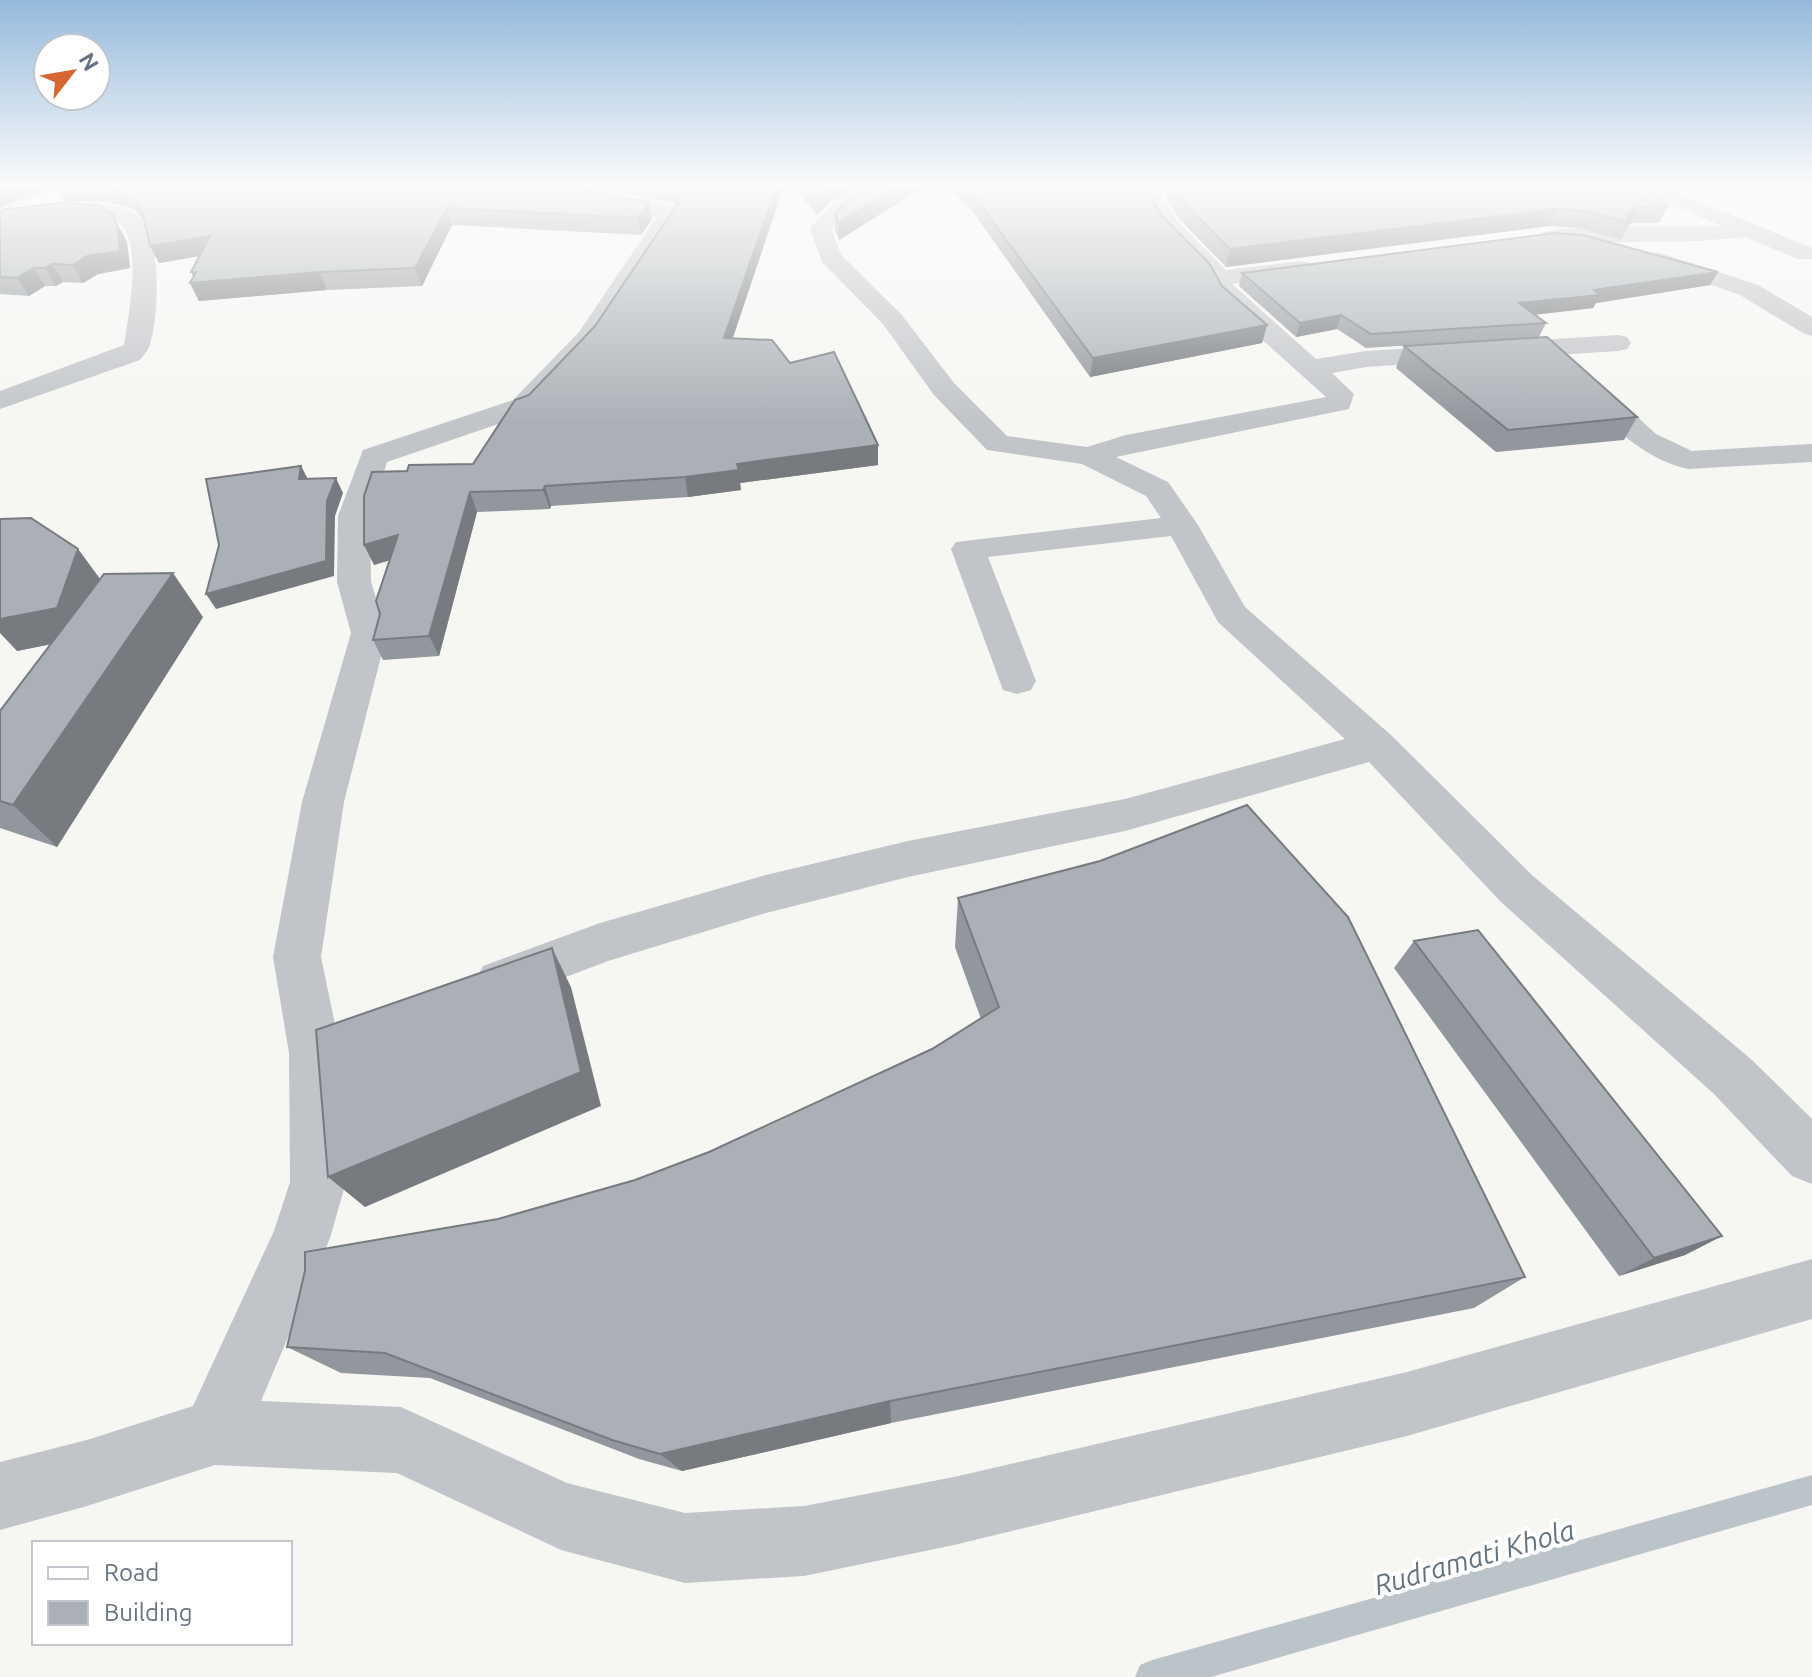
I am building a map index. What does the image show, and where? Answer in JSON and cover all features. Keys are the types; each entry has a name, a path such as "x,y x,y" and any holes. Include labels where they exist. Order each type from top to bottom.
{"street":[{"path":"0,400 131,354 137,345 143,266"},
{"path":"215,1432 301,1238 318,1182 337,1045 297,957 323,802 369,633 354,582 354,516 374,456 523,406 588,337 635,266"},
{"path":"839,266 892,319 944,389 998,444 1089,456 1157,489 1182,525 1231,614 1377,745 1517,889 1733,1077 1812,1157"},
{"path":"1089,456 1126,444 1339,403 1340,394 1229,297 1220,285 1220,278 1208,266"},
{"path":"1220,278 1320,266"},
{"path":"1678,266 1749,290 1812,328"},
{"path":"1312,368 1366,359 1618,343"},
{"path":"1545,348 1645,440 1688,460 1812,453"},
{"path":"1017,681 968,549 1182,525"},
{"path":"457,998 600,943 766,894 908,859 1125,815 1377,745"},
{"path":"0,1496 87,1473 215,1432 401,1440 561,1516 685,1548 804,1541 969,1507 1407,1404 1812,1289"}],"building":[{"path":"0,266 48,266 34,268 17,278 0,277"},
{"path":"194,266 416,266 190,283 196,272 191,272"},
{"path":"635,266 749,266 724,338 772,340 790,363 834,352 878,445 737,464 739,470 685,477 545,486 543,490 470,492 429,636 373,640 380,614 376,601 398,535 364,545 364,496 372,472 407,471 409,465 473,464 515,400 529,395 595,326"},
{"path":"1026,266 1211,266 1222,286 1267,325 1093,358"},
{"path":"1295,266 1697,266 1718,272 1594,290 1600,295 1519,303 1546,323 1371,334 1341,315 1300,323 1242,273"},
{"path":"1547,337 1637,417 1508,430 1404,346"},
{"path":"301,466 299,479 336,478 327,501 326,561 206,594 219,545 206,479"},
{"path":"31,518 78,549 57,608 0,619 0,519"},
{"path":"173,573 13,805 0,801 0,711 104,574"},
{"path":"1247,805 1348,917 1525,1277 890,1401 660,1454 612,1440 385,1353 287,1347 305,1271 305,1252 498,1219 635,1180 709,1152 932,1049 999,1007 958,898 1100,861"},
{"path":"1478,930 1722,1236 1654,1258 1414,941"},
{"path":"552,948 581,1072 328,1177 316,1030"}],"waterway":[{"name":"Rudramati Khola","path":"1152,1677 1812,1490"}]}
